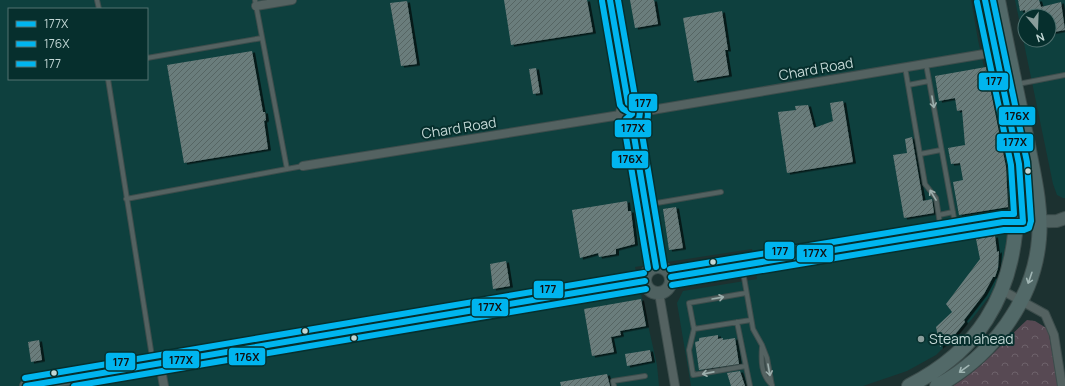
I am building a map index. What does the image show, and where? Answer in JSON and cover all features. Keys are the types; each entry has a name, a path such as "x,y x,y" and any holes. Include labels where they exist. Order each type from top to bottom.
{"highway":[{"path":"909,386 923,379 958,356 987,326 1007,293 1020,250 1023,222 1019,164 985,0"},
{"path":"937,386 965,368 987,348 1001,332 1020,300 1034,268 1039,239 1040,222 1032,163 998,0"}],"main road":[{"path":"671,277 1003,222 1057,222 1065,218"},
{"path":"656,266 664,268 671,277 670,286 659,293 650,290 645,281 646,273 656,266"},
{"path":"26,386 157,365 645,281"}],"street":[{"path":"255,3 292,0"},
{"path":"610,0 628,103"},
{"name":"Chard Road","path":"640,112 996,52"},
{"path":"628,103 636,106 640,112 639,119 632,124 624,122 620,115 622,108 628,103"},
{"name":"Chard Road","path":"303,166 620,115"},
{"path":"632,124 656,266"},
{"path":"659,293 675,386"},
{"path":"1007,293 1045,314 1054,334 1062,386"},
{"path":"157,365 164,386"}],"lane":[{"path":"255,3 287,169"},
{"path":"148,58 262,38"},
{"path":"926,64 956,230"},
{"path":"905,67 926,184 936,198 942,232"},
{"path":"1016,85 1065,75"},
{"path":"108,80 126,199 157,365"},
{"path":"908,85 929,81"},
{"path":"920,154 942,150"},
{"path":"126,199 303,166"},
{"path":"646,205 721,192"},
{"path":"939,215 953,212"},
{"path":"742,266 753,329 767,358 772,386"},
{"path":"746,294 689,303 694,329 689,350 693,375 746,366"},
{"path":"694,329 751,320"},
{"path":"737,322 750,386"},
{"path":"614,386 613,381 645,376"}],"shaded area":[{"path":"0,0 971,0 978,40 1014,202 1002,277 972,319 936,355 907,371 863,386 691,386 677,303 683,291 757,279 752,249 635,267 657,365 659,386 0,386"},
{"path":"1015,0 1065,0 1065,198 1057,195 1053,184 1025,48 1057,48 1057,8 1017,8 1017,10"}],"green space":[{"path":"1027,320 1035,321 1048,329 1058,386 953,386 983,363"}],"building":[{"path":"504,0 587,0 593,32 511,45"},
{"path":"630,0 654,0 658,24 635,28"},
{"path":"1018,0 1039,0 1041,7 1061,2 1065,30 1057,32 1057,8 1019,8"},
{"path":"407,1 417,64 401,66 390,3"},
{"path":"722,11 728,50 725,50 729,75 694,81 683,18"},
{"path":"252,51 263,112 265,112 266,120 264,121 268,149 184,163 167,65"},
{"path":"986,67 1006,167 1008,207 959,215 953,182 963,180 960,163 951,164 948,148 965,145 962,110 957,111 955,98 939,101 935,76"},
{"path":"536,68 540,93 533,94 529,69"},
{"path":"843,101 853,162 787,173 778,112 796,110 795,106 808,105 814,128 833,121 830,103"},
{"path":"912,137 923,201 932,199 934,213 904,218 893,155 907,153 905,139"},
{"path":"627,201 628,211 631,211 635,244 616,249 616,254 599,257 598,253 580,258 572,210"},
{"path":"676,207 683,248 669,250 663,209"},
{"path":"995,236 997,252 999,251 998,268 995,277 993,277 984,294 964,320 965,322 953,337 940,347 936,327 952,312 946,304 980,259 976,239"},
{"path":"506,261 510,286 493,289 490,264"},
{"path":"641,299 646,326 620,331 621,335 611,337 614,352 592,356 584,309"},
{"path":"718,335 718,339 723,338 723,340 735,338 739,364 699,370 695,342 699,341 699,338"},
{"path":"39,340 42,360 31,362 28,342"},
{"path":"650,350 652,361 627,366 625,354"},
{"path":"740,371 745,386 731,386 727,373"},
{"path":"607,374 610,386 561,386 560,382"}],"transit line":[{"name":"177X","path":"610,0 628,103 636,106 640,112 639,119 632,124 656,267"},
{"name":"177","path":"618,0 635,97 639,99 646,107 648,116 645,124 641,128 664,266"},
{"name":"177X","path":"671,277 1003,222 1023,222 1019,164 985,0"},
{"name":"176X","path":"672,285 1004,230 1024,230 1029,228 1031,221 1027,162 993,0"},
{"name":"176X","path":"602,1 620,105 623,109 632,114 626,119 624,125 648,268"},
{"name":"177","path":"670,269 1002,214 1014,214 1011,165 977,2"},
{"name":"177","path":"25,378 644,273"},
{"name":"177X","path":"26,386 645,281"},
{"name":"176X","path":"74,386 646,289"}],"place":[{"name":"Steam ahead","path":"921,339"}]}
